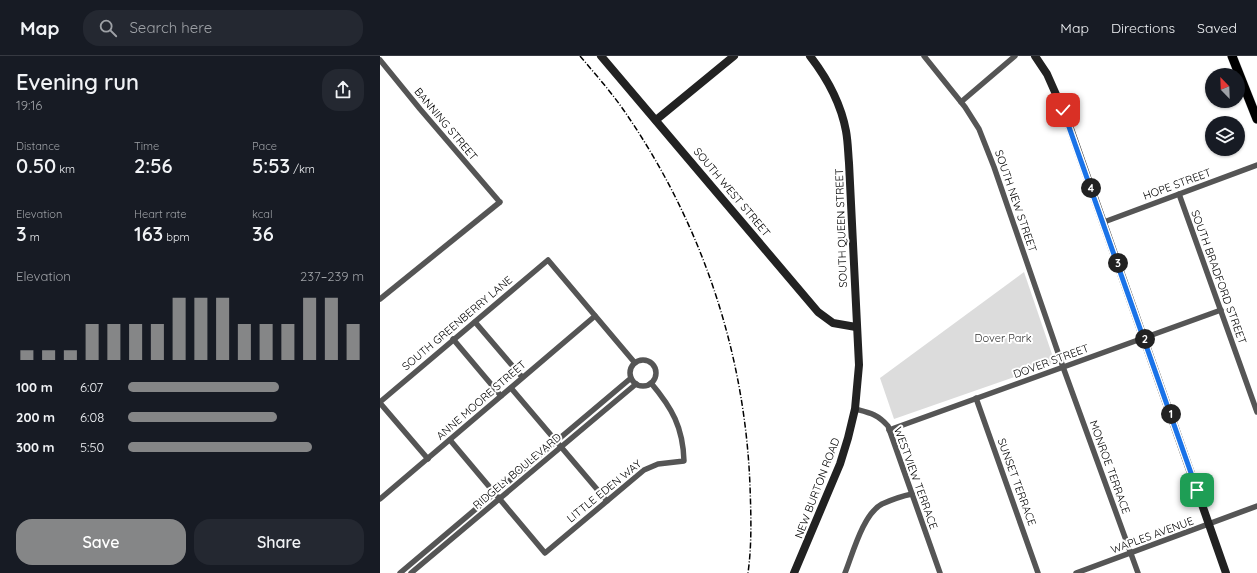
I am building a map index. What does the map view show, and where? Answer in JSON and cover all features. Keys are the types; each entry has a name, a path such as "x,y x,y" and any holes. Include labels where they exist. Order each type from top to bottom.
{"main road":[{"path":"1232,56 1257,119"}],"street":[{"name":"SOUTH WEST STREET","path":"601,56 818,312 833,323 856,328"},
{"path":"656,120 734,56"},
{"name":"SOUTH QUEEN STREET","path":"810,56 819,68 833,93 843,118 846,132 849,162 859,365 855,409"},
{"name":"SOUTH NEW STREET","path":"924,56 961,102 979,129 994,167 1063,367"},
{"path":"961,102 1015,56"},
{"path":"1035,56 1047,74 1057,94 1104,222 1226,573"},
{"name":"BANNING STREET","path":"380,60 499,201 380,299"},
{"name":"HOPE STREET","path":"1104,222 1257,165"},
{"name":"SOUTH BRADFORD STREET","path":"1179,194 1255,402 1257,412"},
{"name":"SOUTH GREENBERRY LANE","path":"380,402 548,260 595,316"},
{"name":"DOVER STREET","path":"889,430 1221,310"},
{"path":"595,316 635,363"},
{"name":"ANNE MOORE STREET","path":"380,499 595,316"},
{"path":"475,322 522,377"},
{"path":"453,339 502,396"},
{"path":"642,360 653,365 656,373 651,383 646,386 636,384 631,378 630,371 635,363 642,360"},
{"name":"MONROE TERRACE","path":"1063,367 1138,573"},
{"path":"400,573 631,378"},
{"name":"LITTLE EDEN WAY","path":"500,499 545,553 644,470 658,464 684,461 681,434 676,418 667,403 651,383"},
{"name":"RIDGELY BOULEVARD","path":"411,573 636,384"},
{"path":"511,388 607,501"},
{"name":"SUNSET TERRACE","path":"976,398 1038,573"},
{"path":"380,402 428,459"},
{"name":"WESTVIEW TERRACE","path":"855,409 880,418 888,426 940,573"},
{"name":"NEW BURTON ROAD","path":"794,573 840,464 855,409"},
{"path":"450,440 500,499"},
{"path":"844,573 866,522 874,511 882,504 912,494"},
{"name":"WAPLES AVENUE","path":"1076,573 1210,525 1257,506"},
{"path":"436,542 441,548"}],"green space":[{"name":"Dover Park","path":"1024,272 1055,363 894,419 880,378"}],"railway":[{"path":"580,56 622,107 654,157 698,246 715,292 729,339 739,387 746,436 751,519 748,573"}],"route":[{"path":"1063,110 1197,490"}]}
